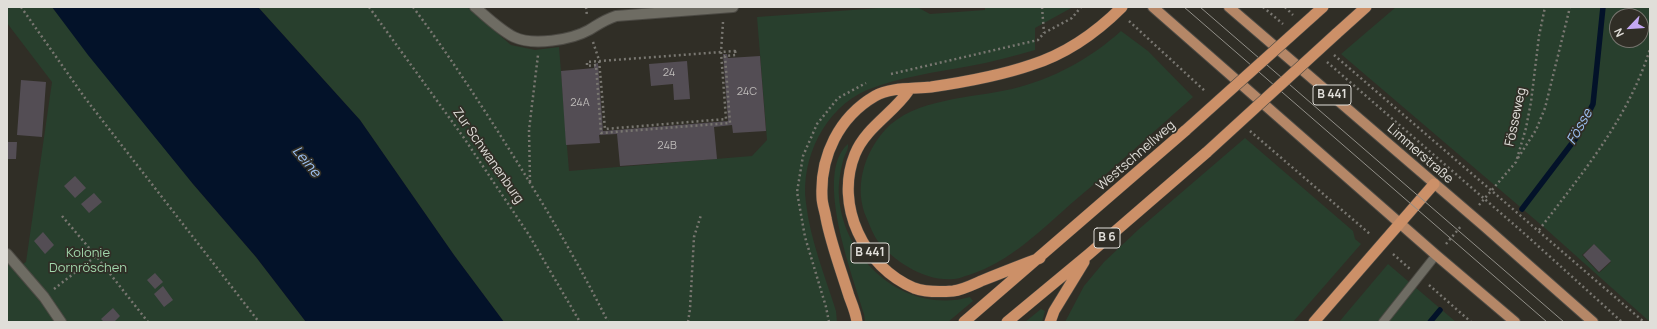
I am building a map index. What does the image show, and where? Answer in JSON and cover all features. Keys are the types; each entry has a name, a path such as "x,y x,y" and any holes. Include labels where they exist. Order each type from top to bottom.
{"highway":[{"name":"Westschnellweg","path":"964,322 1040,258 1186,130 1323,7"},
{"name":"B 6","path":"1007,322 1089,254 1207,152 1366,7"},
{"path":"857,322 829,231 822,198 823,174 828,151 839,129 850,115 876,95 895,89 909,90 977,79 1025,67 1053,58 1077,44 1120,9"},
{"name":"B 441","path":"909,90 901,102 866,135 855,154 847,182 849,203 854,222 865,246 880,265 897,279 915,288 932,292 954,291 1040,258"},
{"path":"1314,322 1434,184"},
{"path":"1050,322 1054,311 1089,254"}],"main road":[{"path":"1153,7 1400,224 1515,322"},
{"name":"Limmerstraße","path":"1229,7 1434,184 1471,214 1593,322"}],"street":[{"path":"475,7 515,38 540,42 570,38 589,30 604,20 616,16 728,7"},
{"path":"7,254 44,297 61,322"}],"lane":[{"path":"1383,322 1436,255"}],"path":[{"path":"21,7 85,98 259,322"},
{"name":"Zur Schwanenburg","path":"369,7 464,138 529,235 580,322"},
{"name":"Zur Schwanenburg","path":"413,7 458,69 530,182 581,269 608,322"},
{"path":"589,30 599,60 604,129 726,119 721,52 728,7"},
{"path":"1042,7 1044,34"},
{"path":"1263,7 1287,28"},
{"path":"1285,7 1294,15"},
{"name":"Fösseweg","path":"1436,255 1516,162 1526,128 1531,102 1539,36 1545,7"},
{"path":"1516,162 1536,130 1545,108 1570,7"},
{"path":"1120,9 1167,57 1208,95"},
{"path":"530,182 529,130 540,42"},
{"path":"1539,230 1594,158 1615,127 1634,93 1650,48"},
{"path":"735,51 736,55 725,56 730,123 601,133 596,65 587,66 586,62 721,52 735,51"},
{"path":"1332,52 1644,322"},
{"path":"1323,59 1484,199 1622,322"},
{"path":"1645,65 1650,61"},
{"path":"1244,126 1471,322"},
{"path":"688,322 694,237 701,215"},
{"path":"62,216 96,256 148,322"},
{"path":"44,297 96,256"}],"green space":[{"name":"Kolonie Dornröschen","path":"7,7 52,7 193,184 256,257 306,322 7,322 7,263 14,270 26,262 52,82 7,23"},
{"path":"258,7 467,7 511,45 535,50 559,47 569,171 752,156 767,140 757,17 893,7 917,7 930,14 985,10 985,7 1073,7 1035,28 1035,50 986,63 918,75 880,85 852,98 839,109 828,122 818,137 812,153 807,169 805,186 806,203 811,230 818,257 836,311 837,322 504,322 454,255 360,120"},
{"path":"1396,7 1650,7 1650,322 1546,229 1341,54","holes":["1594,244 1611,262 1599,273 1582,255"]},
{"path":"1121,31 1148,51 1193,97 1037,234 1011,254 984,269 956,279 933,277 911,269 892,256 884,248 877,240 863,208 861,184 866,160 871,149 885,130 897,119 928,105 1012,89 1042,80 1084,59"},
{"path":"1245,138 1353,231 1355,239 1361,244 1293,322 1065,322 1084,286 1104,262 1139,229"},
{"path":"848,144 841,170 839,197 843,220 853,242 866,262 882,278 902,290 923,298 946,300 970,297 973,301 948,322 865,322 864,314 845,251 835,201 834,178 838,158"},
{"path":"1388,264 1456,322 1339,322"},
{"path":"1041,309 1045,311 1042,322 1025,322"}],"water":[{"name":"Leine","path":"52,7 258,7 360,120 454,255 504,322 306,322 256,257 193,184 88,55"}],"building":[{"path":"723,54 727,54 728,58 760,56 766,131 733,133 732,125 714,127 717,159 620,166 617,134 599,135 600,143 566,145 561,71 594,68 594,64 598,63 603,131 728,121"},
{"path":"687,61 690,99 674,100 673,84 651,86 649,64"},
{"path":"21,80 46,82 42,137 17,135"},
{"path":"7,142 17,142 16,159 7,159"},
{"path":"75,176 86,188 75,198 64,186"},
{"path":"94,193 102,202 89,213 81,204"},
{"path":"43,232 54,245 45,254 34,241"},
{"path":"1594,244 1611,261 1599,272 1583,255"},
{"path":"155,273 163,282 155,289 147,280"},
{"path":"163,286 173,300 164,307 154,294"},
{"path":"113,308 120,316 114,322 104,322 101,319"}],"waterway":[{"name":"Fösse","path":"1522,209 1576,138 1593,104 1603,7"},
{"name":"Fösse","path":"1430,322 1440,310"}],"tram line":[{"path":"1184,7 1547,322"},
{"path":"1200,7 1564,322"}]}
